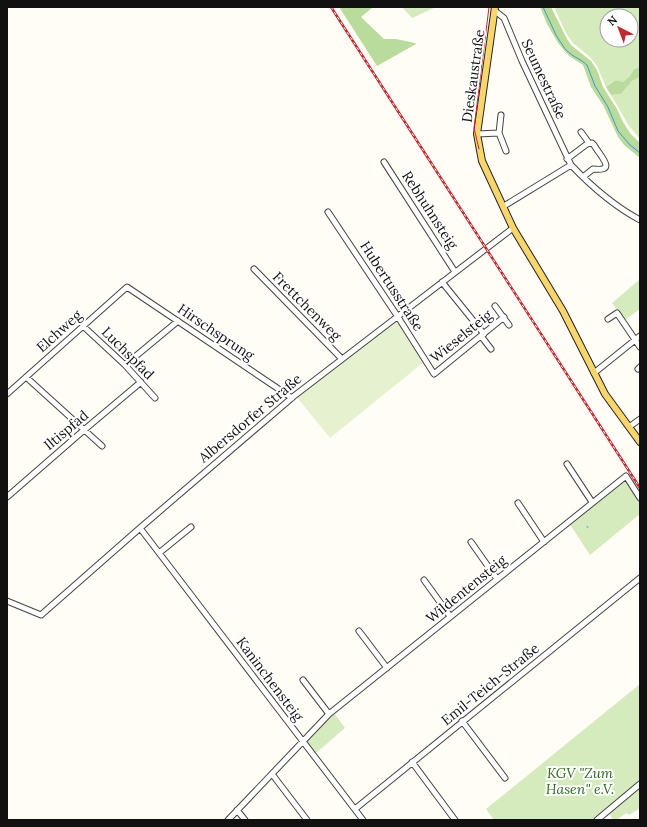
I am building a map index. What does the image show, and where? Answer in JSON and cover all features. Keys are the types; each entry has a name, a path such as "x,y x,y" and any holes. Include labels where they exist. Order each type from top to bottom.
{"main road":[{"name":"Dieskaustraße","path":"495,9 477,134 482,161 513,228 563,310 605,394 640,442"}],"street":[{"name":"Seumestraße","path":"495,9 504,18 522,61 571,165 600,193 640,220"},
{"path":"501,115 499,133 506,151"},
{"name":"Seumestraße","path":"581,132 589,143 594,145 606,162 605,169 593,169 583,178"},
{"path":"477,134 499,133"},
{"path":"568,159 589,143"},
{"name":"Rebhuhnsteig","path":"384,162 455,272"},
{"path":"504,206 571,165"},
{"name":"Hubertusstraße","path":"328,212 434,374"},
{"name":"Albersdorfer Straße","path":"7,601 41,615 292,398 513,228"},
{"name":"Frettchenweg","path":"254,269 342,359"},
{"path":"442,282 491,349"},
{"name":"Hirschsprung","path":"127,287 292,398"},
{"name":"Elchweg","path":"7,394 127,287"},
{"name":"Wieselsteig","path":"495,306 510,325"},
{"path":"608,319 617,313 638,338 640,347"},
{"name":"Wieselsteig","path":"434,374 504,317"},
{"path":"125,365 178,321"},
{"name":"Luchspfad","path":"83,326 125,365 154,398"},
{"path":"594,373 638,338"},
{"path":"26,377 102,446"},
{"name":"Iltispfad","path":"7,497 141,382"},
{"path":"629,427 640,419"},
{"path":"567,464 592,502"},
{"name":"Wildentensteig","path":"228,820 329,714 388,668 450,616 592,502 626,476 640,498"},
{"path":"518,503 544,542"},
{"path":"159,553 191,527"},
{"name":"Kaninchensteig","path":"140,528 363,820"},
{"path":"471,542 497,579"},
{"name":"Emil-Teich-Straße","path":"355,809 640,578"},
{"path":"424,580 450,616"},
{"path":"359,631 388,668"},
{"path":"303,680 329,714"},
{"path":"462,721 505,778"},
{"path":"412,762 455,820"},
{"path":"272,774 307,820"},
{"path":"597,820 640,784"},
{"path":"237,810 245,820"}],"green space":[{"path":"339,7 373,7 361,17 384,39 396,39 416,44 377,66"},
{"path":"402,7 436,7 412,18"},
{"path":"540,7 551,7 571,45 591,61 597,70 603,87 617,109 623,122 630,133 640,143 640,158 624,145 618,137 603,105 591,87 583,65 569,56 558,43 547,24"},
{"path":"554,7 640,7 640,67 634,69 630,76 623,82 616,80 606,87 597,66 590,57 573,43 566,33"},
{"path":"640,67 640,77 632,81 621,94 611,95 606,87 616,80 623,82 630,76 634,69"},
{"path":"640,77 640,139 629,126 611,95 621,94 632,81"},
{"path":"640,279 640,309 625,320 612,303"},
{"path":"398,320 424,362 330,438 296,396"},
{"path":"625,478 640,501 640,514 590,555 569,523"},
{"name":"KGV \"Zum Hasen\" e.V.","path":"640,684 640,781 594,820 494,820 486,809"},
{"path":"334,713 345,728 316,753 305,742"},
{"path":"640,786 640,808 629,815 626,813 617,820 613,820 609,813"}],"waterway":[{"path":"543,7 556,35 565,49 587,65 595,86 608,107 618,131 630,145 640,153"}],"tram line":[{"path":"479,149 474,128 489,7"}],"railway":[{"path":"331,7 640,488"}]}
